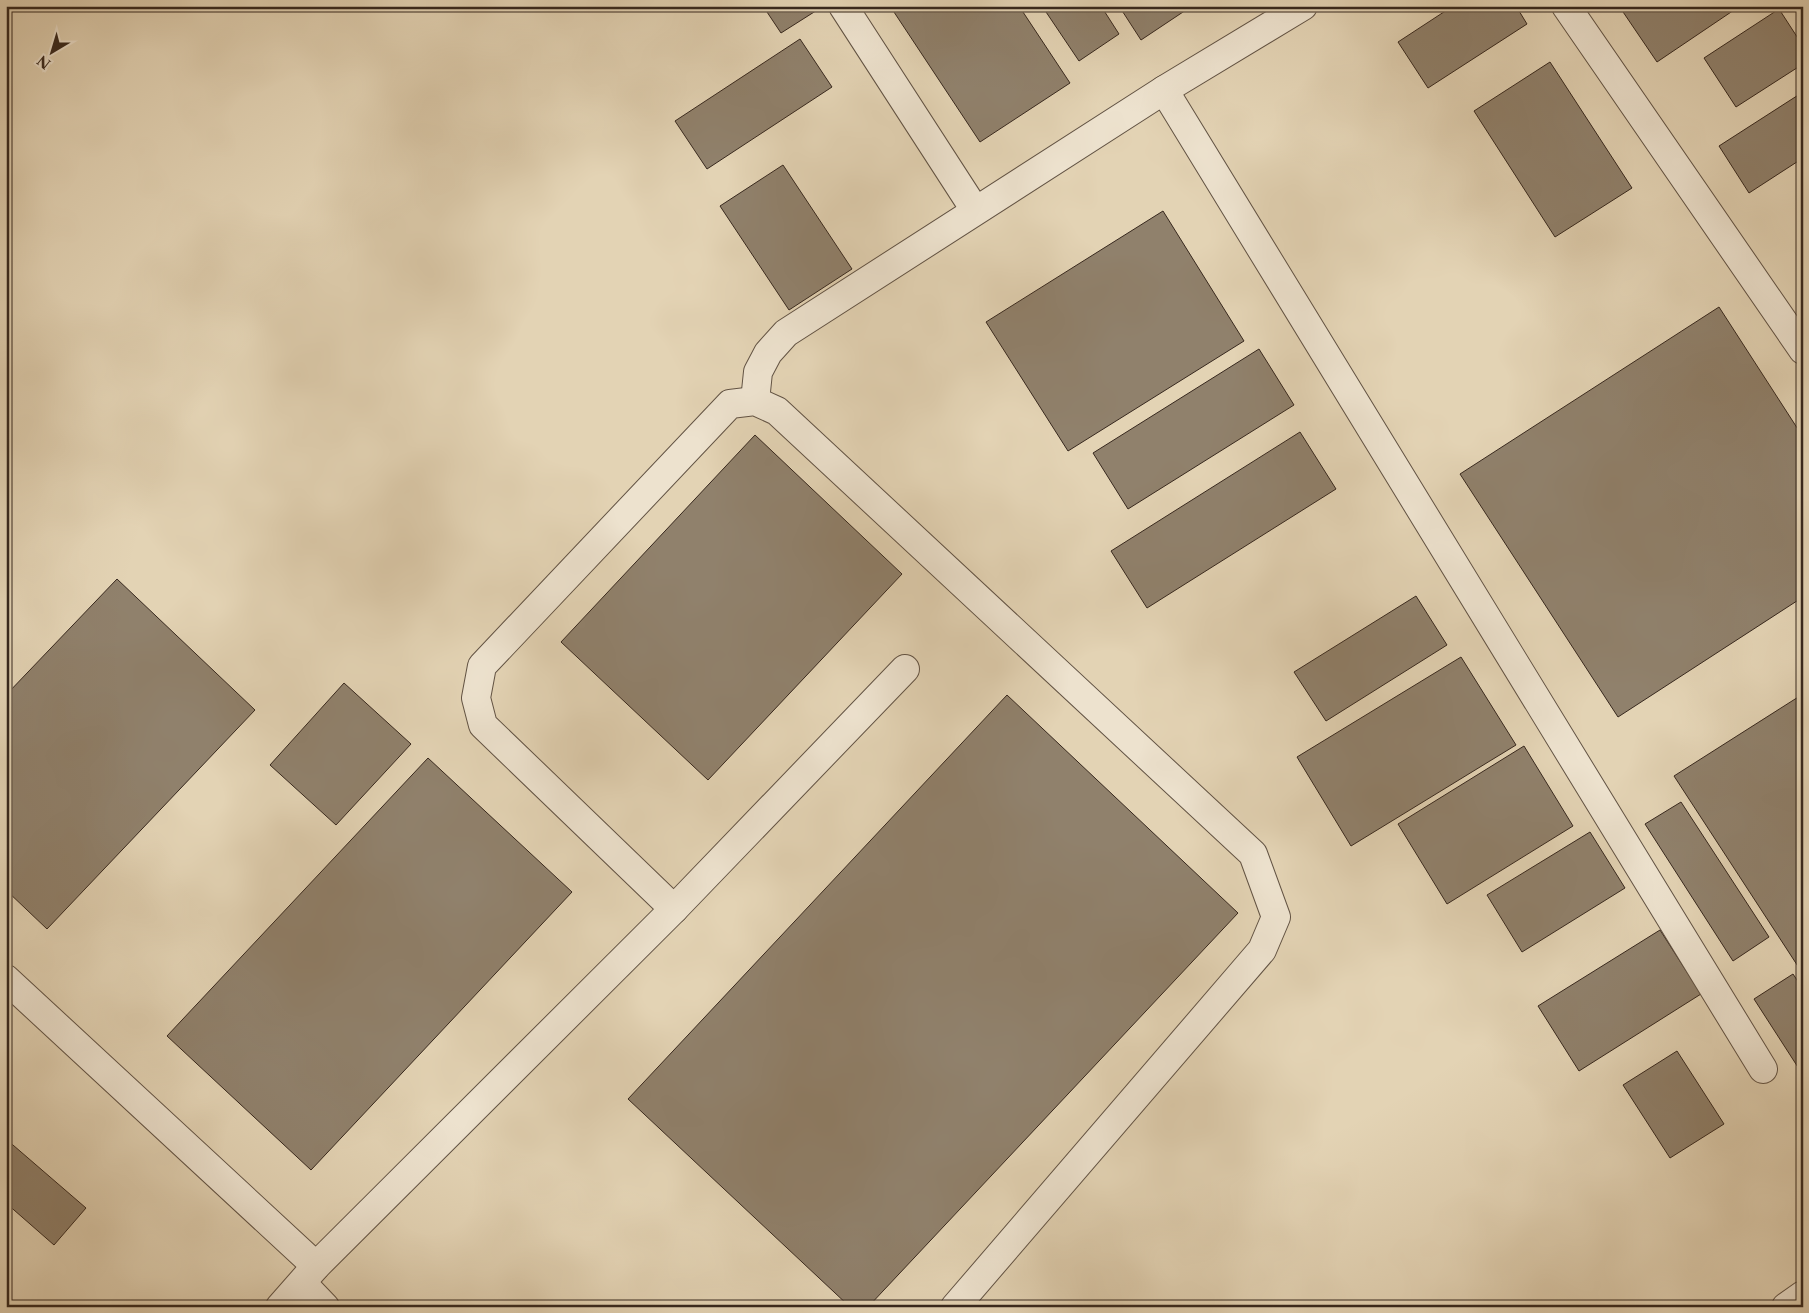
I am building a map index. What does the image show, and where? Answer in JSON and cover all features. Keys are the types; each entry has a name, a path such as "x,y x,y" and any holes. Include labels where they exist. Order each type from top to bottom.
{"street":[{"path":"843,6 975,210"},
{"path":"755,401 758,372 768,353 786,333 1164,90 1303,6"},
{"path":"1566,6 1803,350"},
{"path":"1164,90 1763,1069"},
{"path":"674,909 483,725 476,698 482,666 730,404 755,401 778,411 1252,854 1276,917 1262,950 955,1307"},
{"path":"280,1307 309,1274 674,909 904,669"},
{"path":"6,979 309,1274 325,1307"},
{"path":"1786,1307 1803,1295"}],"building":[{"path":"763,6 821,6 822,7 781,33"},
{"path":"890,6 1019,6 1070,83 980,142"},
{"path":"1042,6 1101,6 1119,34 1079,61"},
{"path":"1119,6 1192,6 1141,40"},
{"path":"1453,6 1516,6 1527,24 1428,88 1398,42"},
{"path":"1619,6 1740,6 1657,62"},
{"path":"1779,9 1803,46 1803,64 1736,107 1704,58"},
{"path":"800,39 832,87 707,169 675,121"},
{"path":"1550,62 1632,188 1555,237 1474,111"},
{"path":"1803,92 1803,158 1749,193 1719,146"},
{"path":"783,165 852,269 789,310 720,206"},
{"path":"1163,211 1244,341 1068,451 986,322"},
{"path":"1719,307 1803,437 1803,597 1618,717 1460,474"},
{"path":"1259,349 1294,405 1128,509 1093,453"},
{"path":"1300,432 1336,489 1147,608 1111,551"},
{"path":"755,435 902,574 708,780 561,642"},
{"path":"117,579 255,710 47,929 6,890 6,695"},
{"path":"1416,596 1447,645 1326,721 1294,672"},
{"path":"1461,657 1516,745 1351,846 1297,757"},
{"path":"344,683 411,744 336,825 270,765"},
{"path":"1803,694 1803,974 1674,776"},
{"path":"1007,695 1238,913 868,1307 850,1307 628,1099"},
{"path":"1524,746 1573,826 1447,904 1398,824"},
{"path":"428,758 572,892 311,1170 167,1036"},
{"path":"1681,802 1769,937 1733,961 1645,824"},
{"path":"1590,832 1625,888 1522,952 1487,895"},
{"path":"1660,930 1701,994 1579,1071 1538,1006"},
{"path":"1793,974 1803,989 1803,1075 1754,999"},
{"path":"1677,1051 1724,1124 1670,1158 1623,1085"},
{"path":"6,1139 86,1208 54,1245 6,1203"}]}
